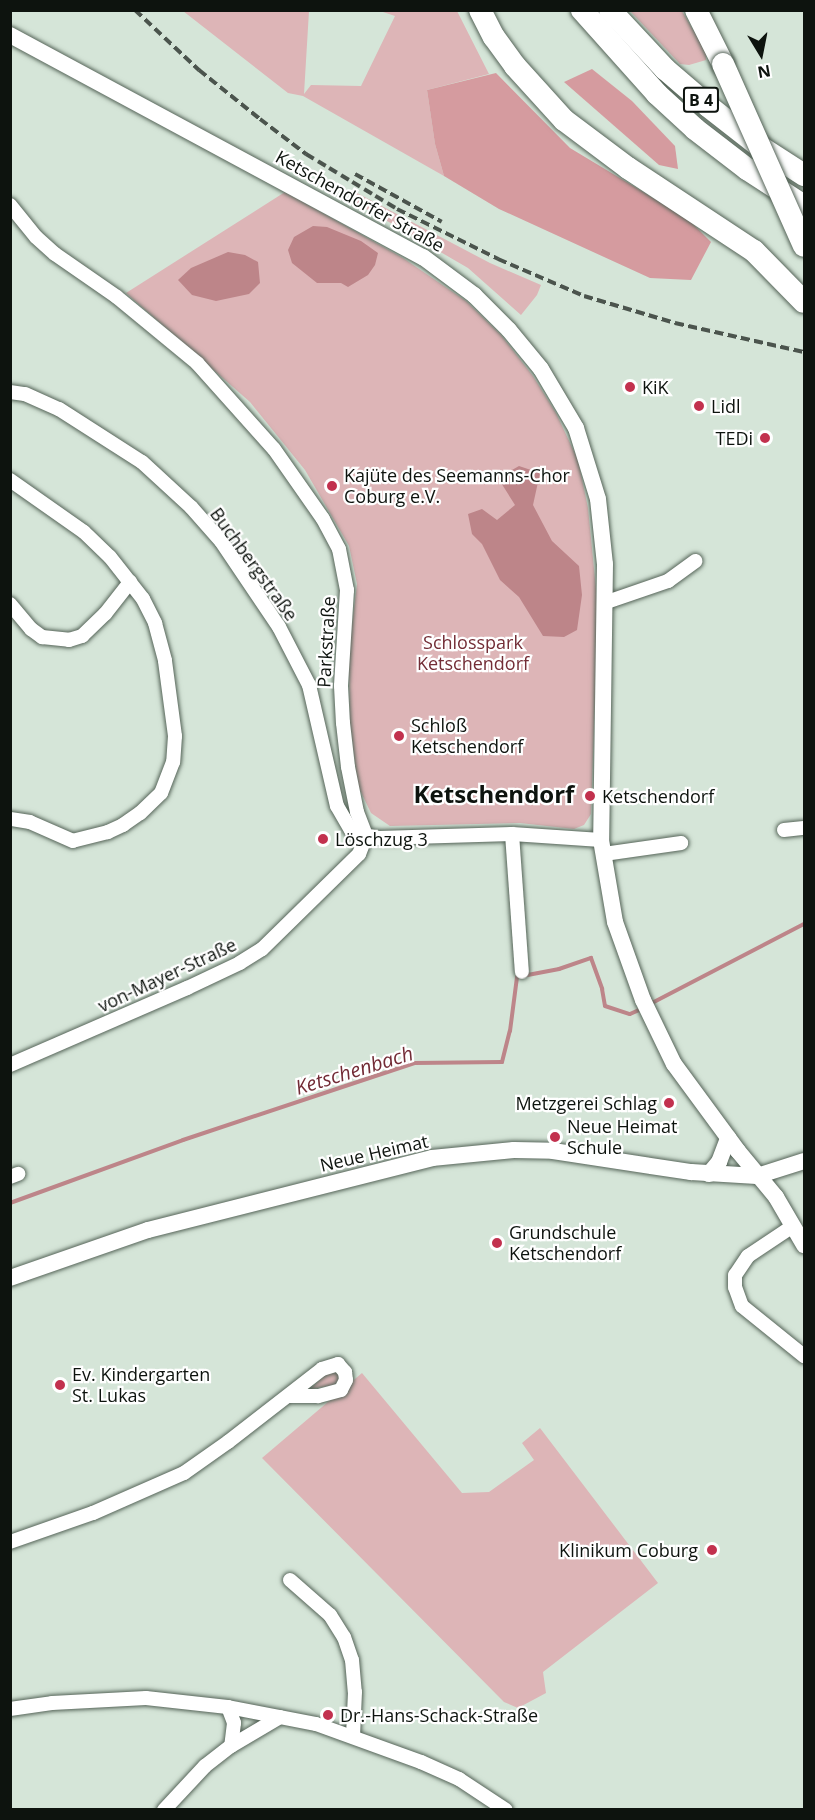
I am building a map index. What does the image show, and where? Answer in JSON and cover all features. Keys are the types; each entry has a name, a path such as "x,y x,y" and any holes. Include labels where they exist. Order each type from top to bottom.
{"highway":[{"path":"480,10 494,37 515,66 564,120 628,168 754,250 804,302"},
{"name":"B 4","path":"582,10 657,94 695,129 747,169 804,206"},
{"name":"B 4","path":"610,10 665,69 708,106 759,146 804,175"},
{"path":"696,10 723,64 804,246"}],"street":[{"name":"Ketschendorfer Straße","path":"10,35 423,256 474,295 536,363 576,428 598,499 604,553 603,847 615,922 646,1007 674,1064 757,1176 776,1197 804,1245"},
{"name":"Parkstraße","path":"10,205 42,243 170,339 217,383 274,449 308,496 339,549 348,600 341,686 343,723 348,767 357,812 366,836"},
{"name":"Buchbergstraße","path":"10,392 25,394 59,409 142,462 191,507 221,541 279,627 297,660 309,685 317,713 337,806 351,830 366,836"},
{"path":"10,480 84,532 110,557 130,582 155,623 165,661 175,736 173,762 166,785 151,804 123,825 81,841 66,840 30,822 10,819"},
{"path":"604,603 668,580 696,561"},
{"path":"10,604 31,629 42,637 69,640 82,636 105,614 130,582"},
{"path":"784,830 804,828"},
{"path":"512,834 522,972"},
{"path":"366,836 512,834 603,847 681,843"},
{"name":"von-Mayer-Straße","path":"10,1065 187,988 240,963 262,949 359,854 366,836"},
{"path":"709,1174 720,1162 728,1138"},
{"name":"Neue Heimat","path":"10,1278 148,1230 432,1158 514,1150 553,1151 709,1174 757,1176"},
{"path":"757,1176 804,1161"},
{"path":"793,1226 747,1256 735,1275 735,1287 742,1306 804,1356"},
{"path":"10,1542 93,1513 184,1473 288,1396"},
{"path":"291,1580 330,1615 344,1637 352,1660 356,1692 353,1736"},
{"path":"10,1709 52,1703 146,1698 228,1707 316,1724 353,1736 459,1779 506,1809"},
{"path":"228,1707 234,1723 231,1746"},
{"path":"164,1809 205,1766 231,1746 280,1717"}],"green space":[{"path":"183,11 309,11 304,94 311,85 361,86 395,16 380,11 457,11 489,74 427,90 435,144 444,176 303,96 288,93"},
{"path":"630,11 682,11 706,52 706,60 689,65 680,64"},
{"name":"Schlosspark Ketschendorf","path":"285,192 403,258 466,301 501,335 533,376 556,413 578,460 588,508 598,609 591,814 584,825 574,829 520,823 390,826 371,813 358,786 350,723 349,650 357,584 349,546 305,470 250,402 126,293"},
{"path":"357,193 490,263 541,285 537,295 521,315 468,268 351,200"},
{"path":"333,1368 340,1370 341,1384 310,1389"},
{"path":"362,1373 462,1493 489,1492 534,1460 522,1443 540,1428 658,1583 543,1672 546,1693 518,1708 504,1702 262,1458"}],"shaded area":[{"path":"592,69 632,101 675,146 678,169 659,165 564,82"},
{"path":"496,73 570,148 688,219 711,242 691,280 650,278 499,209 444,176 435,144 427,90"},
{"path":"313,226 327,227 361,241 378,253 375,265 368,275 348,287 341,283 317,283 292,263 288,250 294,237"},
{"path":"228,252 245,255 258,262 260,283 249,294 216,301 192,295 178,280 191,268"},
{"path":"519,466 540,473 533,505 552,541 579,566 582,595 577,630 564,637 543,636 519,597 500,580 482,544 472,534 468,514 482,509 497,520 515,505 498,478"}],"waterway":[{"name":"Ketschenbach","path":"650,1004 804,924"},
{"name":"Ketschenbach","path":"10,1203 183,1140 415,1063 502,1062 510,1031 517,977 559,969 591,958 602,989 605,1006 630,1014 641,1009"}],"railway":[{"path":"135,10 199,70 306,154 397,209 498,259 584,296 675,323 804,352"},
{"path":"355,174 442,222"}],"place":[{"name":"KiK","path":"630,387"},
{"name":"Lidl","path":"699,406"},
{"name":"TEDi","path":"765,438"},
{"name":"Kajüte des Seemanns-Chor Coburg e.V.","path":"332,486"},
{"name":"Schloß Ketschendorf","path":"399,736"},
{"name":"Ketschendorf","path":"590,796"},
{"name":"Löschzug 3","path":"323,839"},
{"name":"Metzgerei Schlag","path":"669,1103"},
{"name":"Neue Heimat Schule","path":"555,1137"},
{"name":"Grundschule Ketschendorf","path":"497,1243"},
{"name":"Ev. Kindergarten St. Lukas","path":"60,1385"},
{"name":"Klinikum Coburg","path":"712,1550"},
{"name":"Dr.-Hans-Schack-Straße","path":"328,1715"}],"district":[{"name":"Ketschendorf","path":"494,794"}]}
